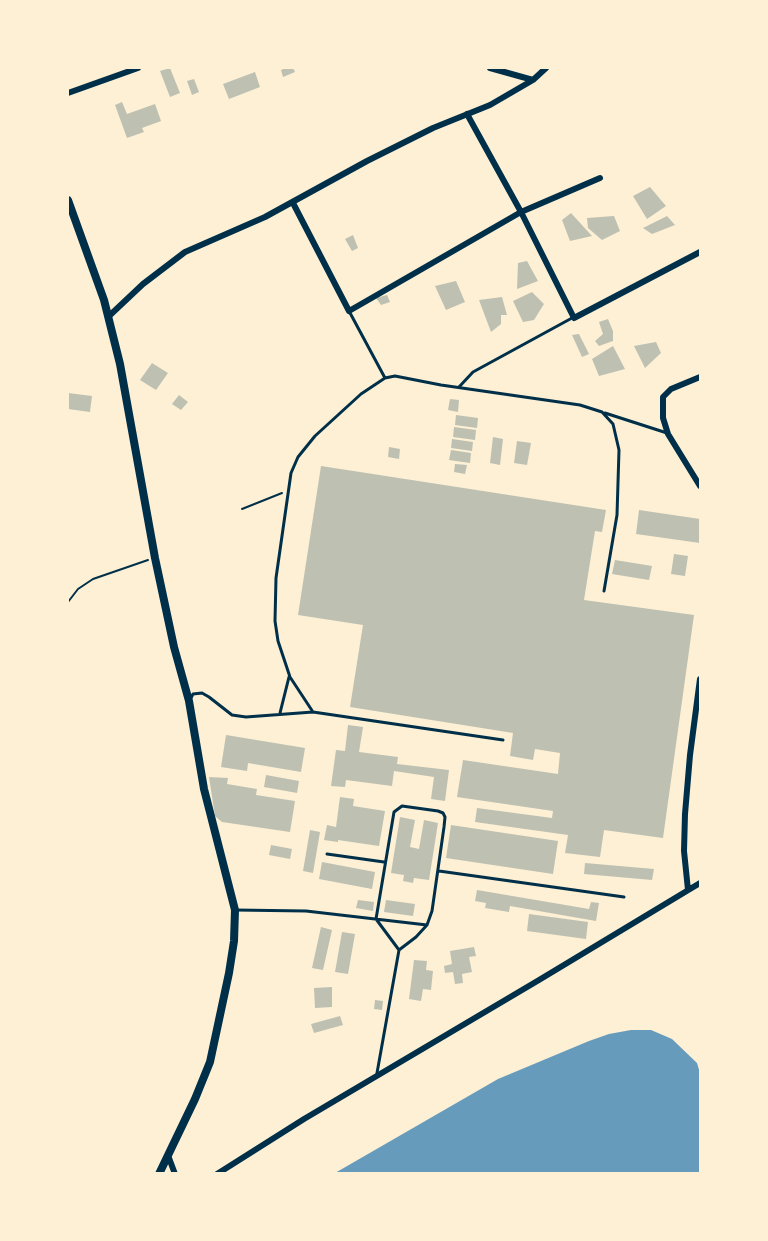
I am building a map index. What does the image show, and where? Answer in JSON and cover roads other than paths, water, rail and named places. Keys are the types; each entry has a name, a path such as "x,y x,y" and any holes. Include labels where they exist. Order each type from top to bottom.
{"street":[{"path":"68,93 138,68"},
{"path":"490,68 532,80"},
{"path":"108,317 142,284 185,252 293,203 367,160 490,105 532,80 546,68"},
{"path":"467,114 521,212 574,318 700,252"},
{"path":"293,203 350,311 521,212 600,178"},
{"path":"68,200 108,317 120,364 154,558 189,701 204,789 235,910 234,941 229,973 210,1062 169,1158 159,1173"},
{"path":"700,377 671,389 663,397 663,418 668,434 700,486"},
{"path":"688,890 684,825 700,679"},
{"path":"217,1173 700,882"},
{"path":"169,1158 175,1173"}],"lane":[{"path":"350,311 385,378"},
{"path":"459,387 472,372 574,318"},
{"path":"313,712 290,677 278,641 275,621 276,578 288,491 291,473 298,457 309,443 362,394 385,378 394,376 580,405 668,434"},
{"path":"602,412 613,424 619,450 617,515 604,591"},
{"path":"280,713 290,677"},
{"path":"189,701 193,694 202,693 232,715 246,717 313,712 503,740"},
{"path":"377,1075 399,950 416,938 427,925 432,911 445,817 438,811 402,806 394,812 376,919 399,950"},
{"path":"327,854 384,862"},
{"path":"439,870 624,897"},
{"path":"235,910 306,911 427,925"}],"water":[{"path":"631,1030 651,1030 672,1039 697,1063 700,1073 700,1173 335,1173 498,1079 589,1041"}]}
